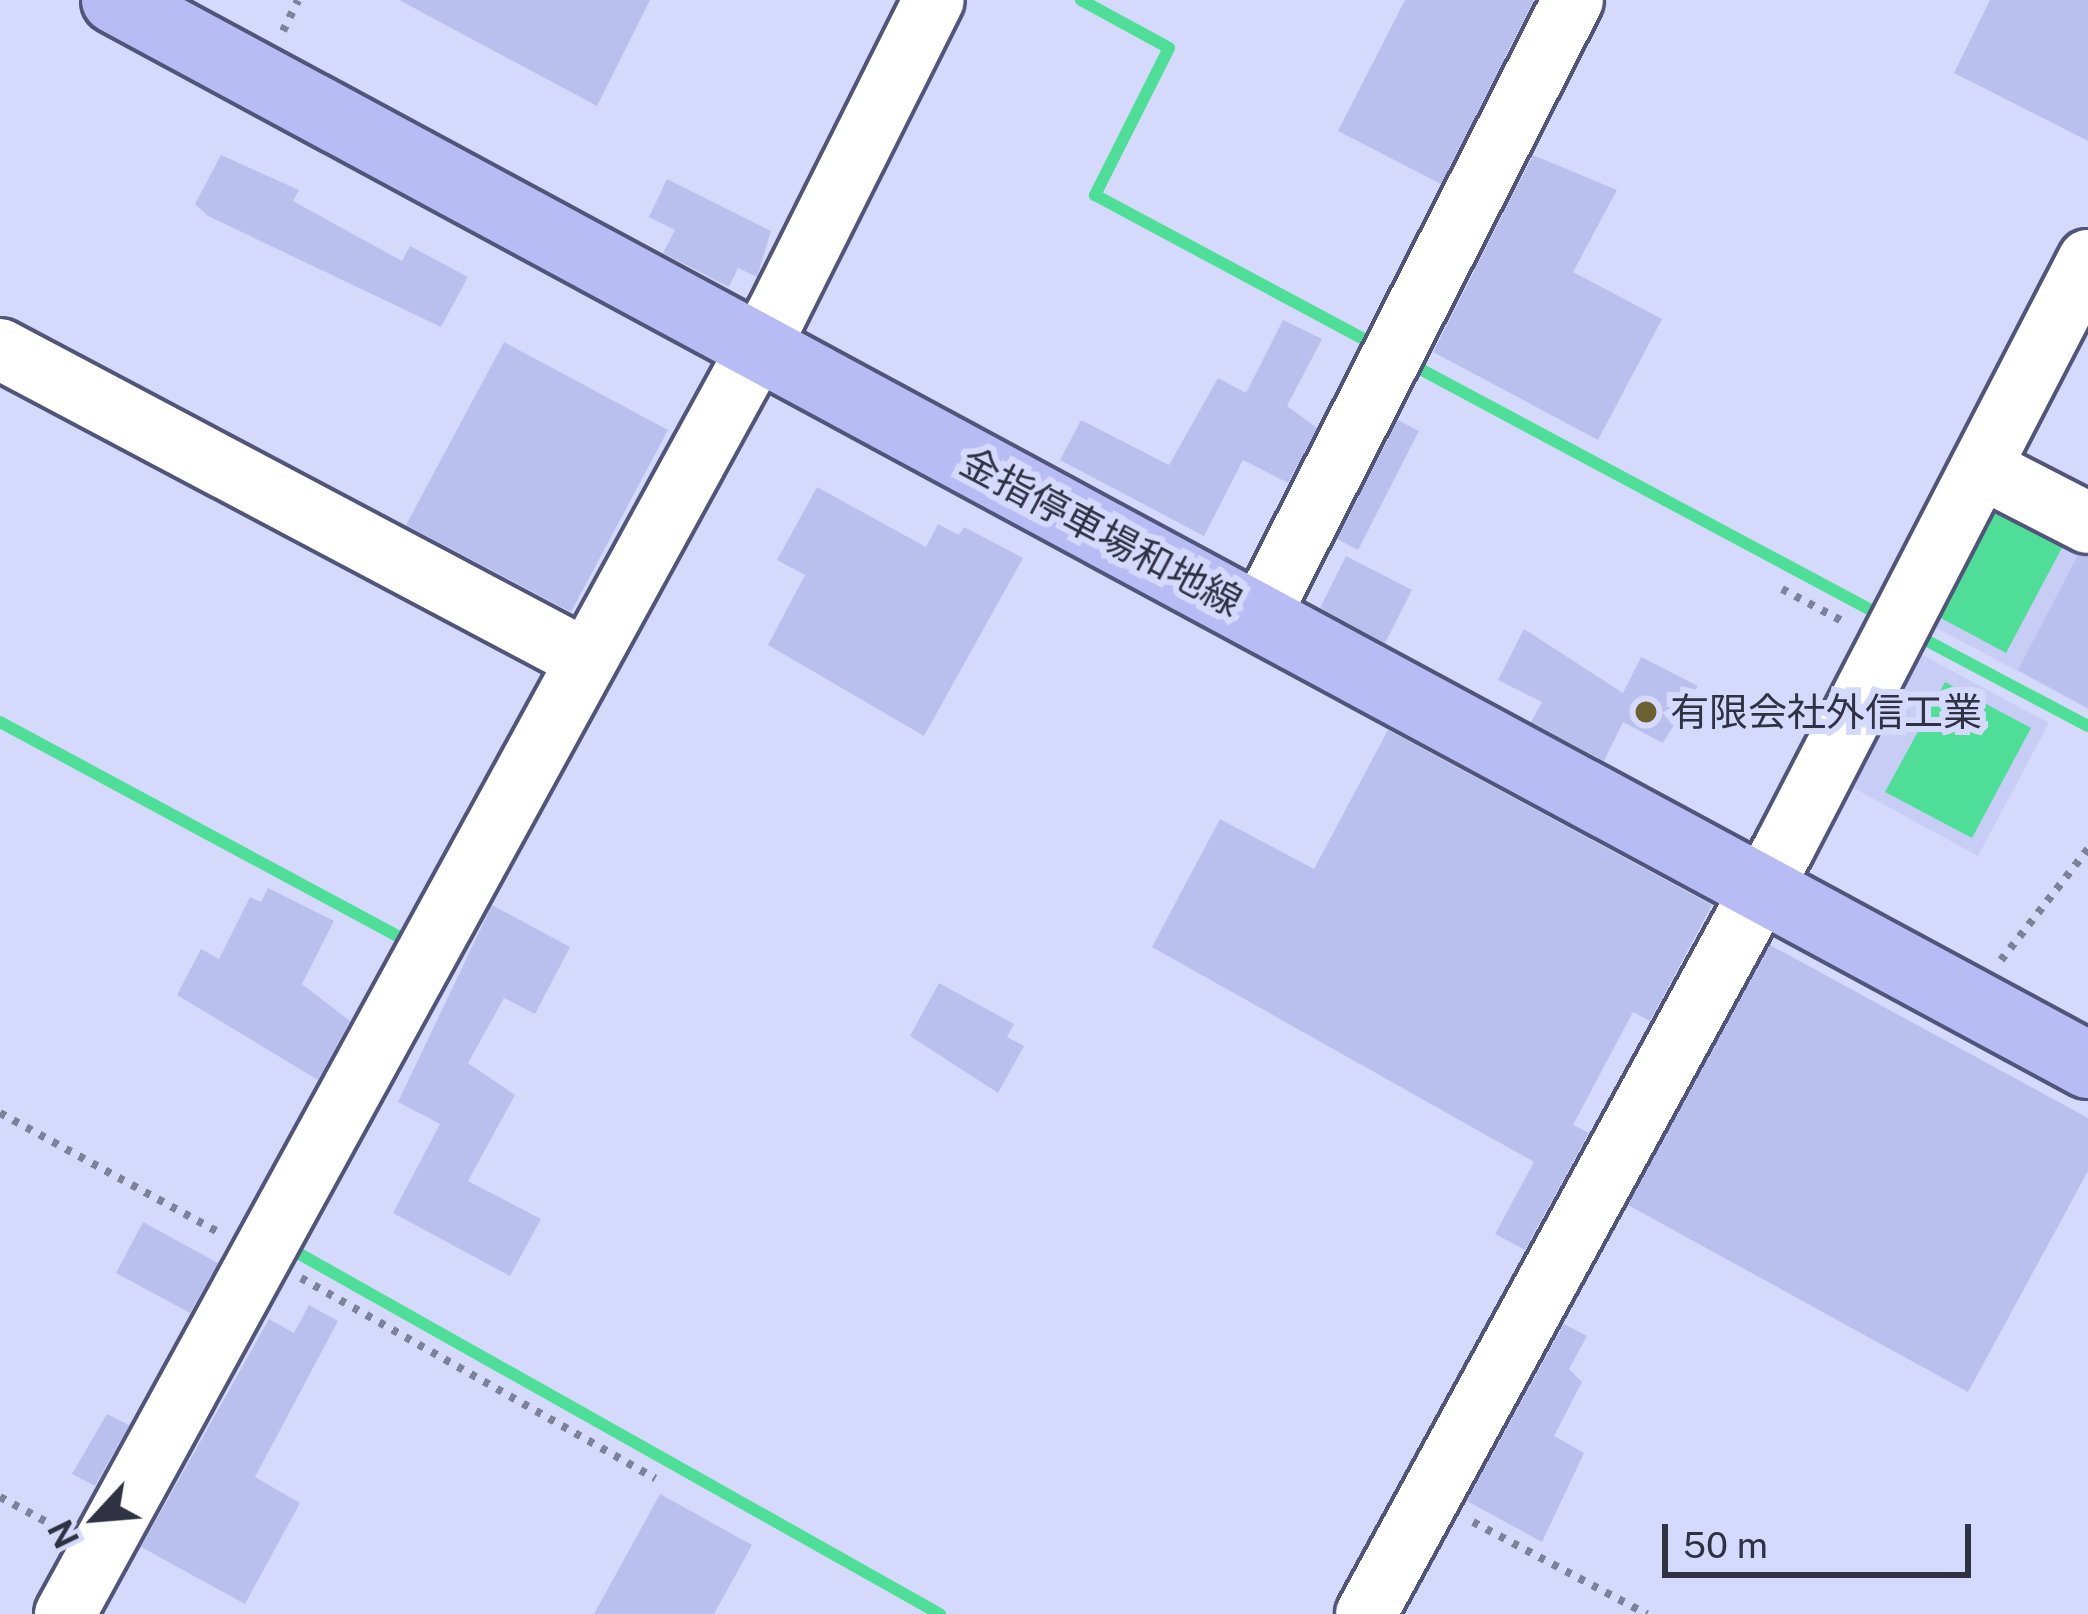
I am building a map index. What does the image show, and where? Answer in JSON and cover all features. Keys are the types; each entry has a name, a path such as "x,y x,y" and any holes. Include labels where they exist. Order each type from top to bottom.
{"main road":[{"name":"金指停車場和地線","path":"115,0 2088,1064"}],"street":[{"path":"65,1614 758,346 934,0"},
{"path":"1259,617 1573,0"},
{"path":"1366,1614 1760,888 2088,260"},
{"path":"0,349 585,659"},
{"path":"1981,468 2088,524"}],"path":[{"path":"1782,589 1888,646"},
{"path":"1976,1004 2035,906 2088,849"},
{"path":"0,1113 655,1478"},
{"path":"0,1497 100,1551"},
{"path":"1428,1499 1647,1614"}],"shaded area":[{"path":"1981,500 2088,541 2088,709 1920,619"},
{"path":"1997,506 2065,542 2006,653 1939,617"},
{"path":"1906,646 2049,723 1978,856 1837,779"},
{"path":"1945,682 2031,728 1972,838 1885,792"}],"building":[{"path":"399,0 650,0 597,106"},
{"path":"1405,0 1534,0 1441,184 1338,131"},
{"path":"1990,0 2088,0 2088,141 1954,73"},
{"path":"221,155 299,190 293,201 402,261 410,246 468,277 441,327 208,216 195,204"},
{"path":"1533,155 1617,190 1573,272 1662,319 1598,440 1433,352"},
{"path":"667,179 771,231 757,277 738,268 729,287 663,253 675,230 649,217"},
{"path":"1283,320 1322,339 1287,406 1317,428 1288,483 1243,460 1204,536 1060,460 1081,420 1169,465 1218,378 1246,393"},
{"path":"504,342 668,430 571,612 406,525"},
{"path":"1398,420 1419,431 1358,550 1337,539"},
{"path":"817,487 926,547 938,524 959,535 964,527 1023,558 924,736 768,645 805,575 777,560"},
{"path":"2078,555 2088,557 2088,708 2018,670"},
{"path":"1346,556 1412,590 1385,643 1320,608"},
{"path":"1524,629 1623,693 1641,657 1698,686 1663,743 1623,722 1604,761 1531,722 1542,702 1498,680"},
{"path":"1388,730 1712,905 1650,1021 1633,1012 1573,1125 1589,1133 1525,1250 1495,1234 1534,1162 1152,947 1220,819 1314,869"},
{"path":"268,888 334,921 302,984 350,1021 318,1080 177,995 201,949 219,959 250,897 261,902"},
{"path":"492,905 570,947 535,1014 504,998 468,1063 515,1095 468,1181 541,1219 510,1276 393,1213 440,1124 398,1102"},
{"path":"1770,945 2088,1118 2088,1171 1968,1392 1628,1205"},
{"path":"939,983 1014,1024 1007,1037 1024,1046 998,1093 910,1036"},
{"path":"143,1222 218,1263 190,1313 116,1273"},
{"path":"309,1305 338,1321 255,1477 300,1503 245,1604 141,1547 269,1319 294,1333"},
{"path":"1564,1324 1587,1336 1569,1369 1582,1382 1554,1436 1584,1453 1542,1542 1467,1501"},
{"path":"107,1414 129,1425 95,1486 72,1474"},
{"path":"660,1494 752,1545 714,1614 594,1614"}],"waterway":[{"path":"1081,0 1169,48 1095,195 1379,347"},
{"path":"1407,362 1880,615"},
{"path":"1918,636 2088,726"},
{"path":"0,722 411,943"},
{"path":"289,1248 940,1614"}],"place":[{"name":"有限会社外信工業","path":"1646,712"}]}
